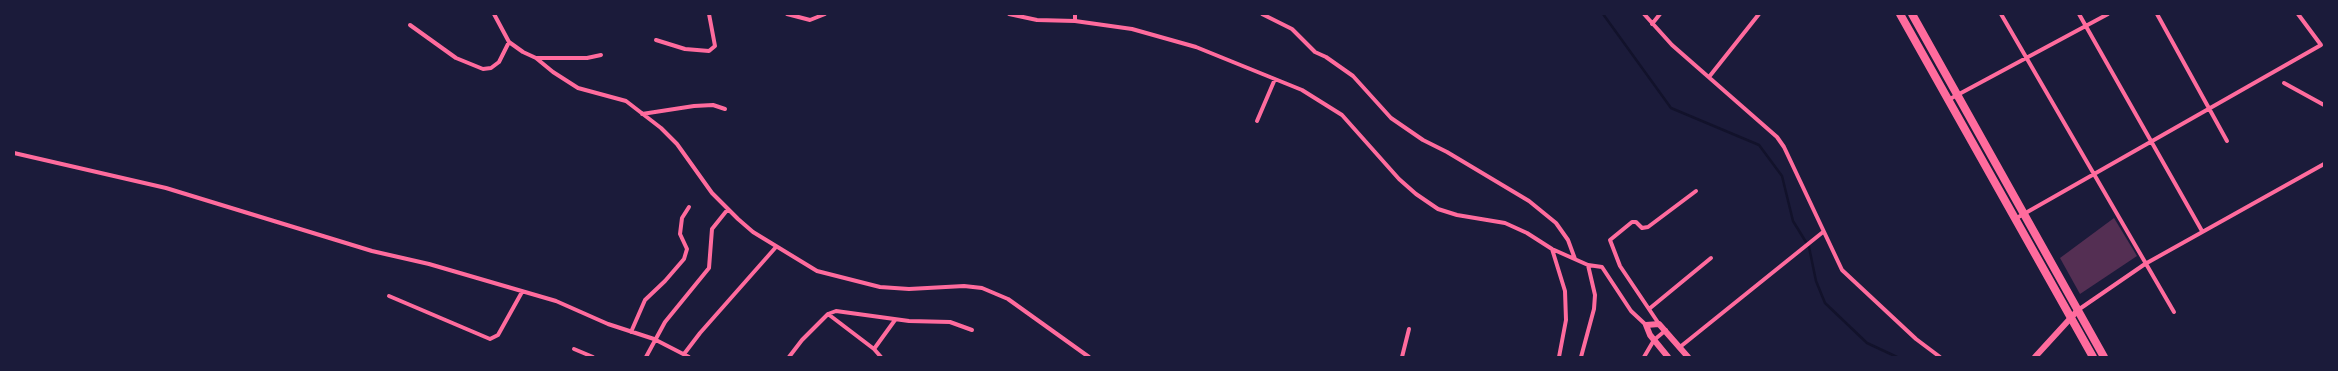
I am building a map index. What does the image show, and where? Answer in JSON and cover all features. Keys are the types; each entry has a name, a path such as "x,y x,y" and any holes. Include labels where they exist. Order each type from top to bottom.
{"highway":[{"path":"1900,14 2093,357"},
{"path":"1912,14 2104,357"}],"street":[{"path":"494,14 509,42 536,58 553,72 578,88 626,101 677,144 712,193 753,232 817,271 880,287 909,289 964,286 982,288 1008,300 1089,357"},
{"path":"656,40 685,49 708,51 715,46 710,14"},
{"path":"787,14 810,20 825,14"},
{"path":"1009,14 1037,20 1075,21 1132,29 1196,47 1302,90 1342,115 1400,179 1416,194 1438,208 1457,215 1505,223 1527,233 1552,249 1589,265 1602,267 1631,311 1646,325 1654,340 1668,357"},
{"path":"1075,14 1075,21"},
{"path":"1262,14 1292,29 1315,52 1326,57 1353,76 1392,118 1423,140 1459,159 1529,201 1556,223 1568,240 1575,259"},
{"path":"1644,14 1652,24 1776,137 1787,153 1842,270 1916,339 1940,357"},
{"path":"1652,24 1660,14"},
{"path":"1709,77 1759,14"},
{"path":"2001,14 2093,175 2174,312"},
{"path":"2079,14 2202,231"},
{"path":"1948,100 2108,14"},
{"path":"2157,14 2228,142"},
{"path":"2015,219 2321,45 2298,14"},
{"path":"410,25 456,58 484,69 490,68 499,62 509,42"},
{"path":"536,58 587,58 601,55"},
{"path":"1257,121 1275,79"},
{"path":"2284,83 2324,105"},
{"path":"642,114 694,106 713,105 725,109"},
{"path":"1980,157 1990,152"},
{"path":"14,153 166,188 372,251 429,264 556,301 608,324 654,340 689,357"},
{"path":"2035,357 2078,310 2145,264 2324,164"},
{"path":"1688,357 1666,330 1659,324 1620,266 1610,240 1632,222 1636,222 1642,228 1648,227 1696,191"},
{"path":"632,332 645,300 665,281 684,259 687,249 680,234 682,218 689,207"},
{"path":"646,357 665,322 709,268 712,229 728,209"},
{"path":"1680,347 1823,232"},
{"path":"684,354 700,333 776,247"},
{"path":"1552,249 1565,291 1566,320 1559,357"},
{"path":"1650,309 1711,258"},
{"path":"1581,357 1594,309 1595,295 1589,265"},
{"path":"389,296 490,339 498,335 522,292"},
{"path":"789,357 802,340 828,314 843,311 895,320 950,322 972,330"},
{"path":"828,314 874,349 881,357"},
{"path":"874,349 895,320"},
{"path":"1646,325 1659,324"},
{"path":"1402,357 1409,329"},
{"path":"1644,357 1654,340 1666,330"},
{"path":"574,349 593,357"}],"building":[{"path":"2114,218 2137,256 2080,294 2060,258"}],"waterway":[{"path":"1603,14 1671,108 1759,145 1782,176 1793,221 1809,247 1816,281 1825,303 1867,343 1897,357"}]}
